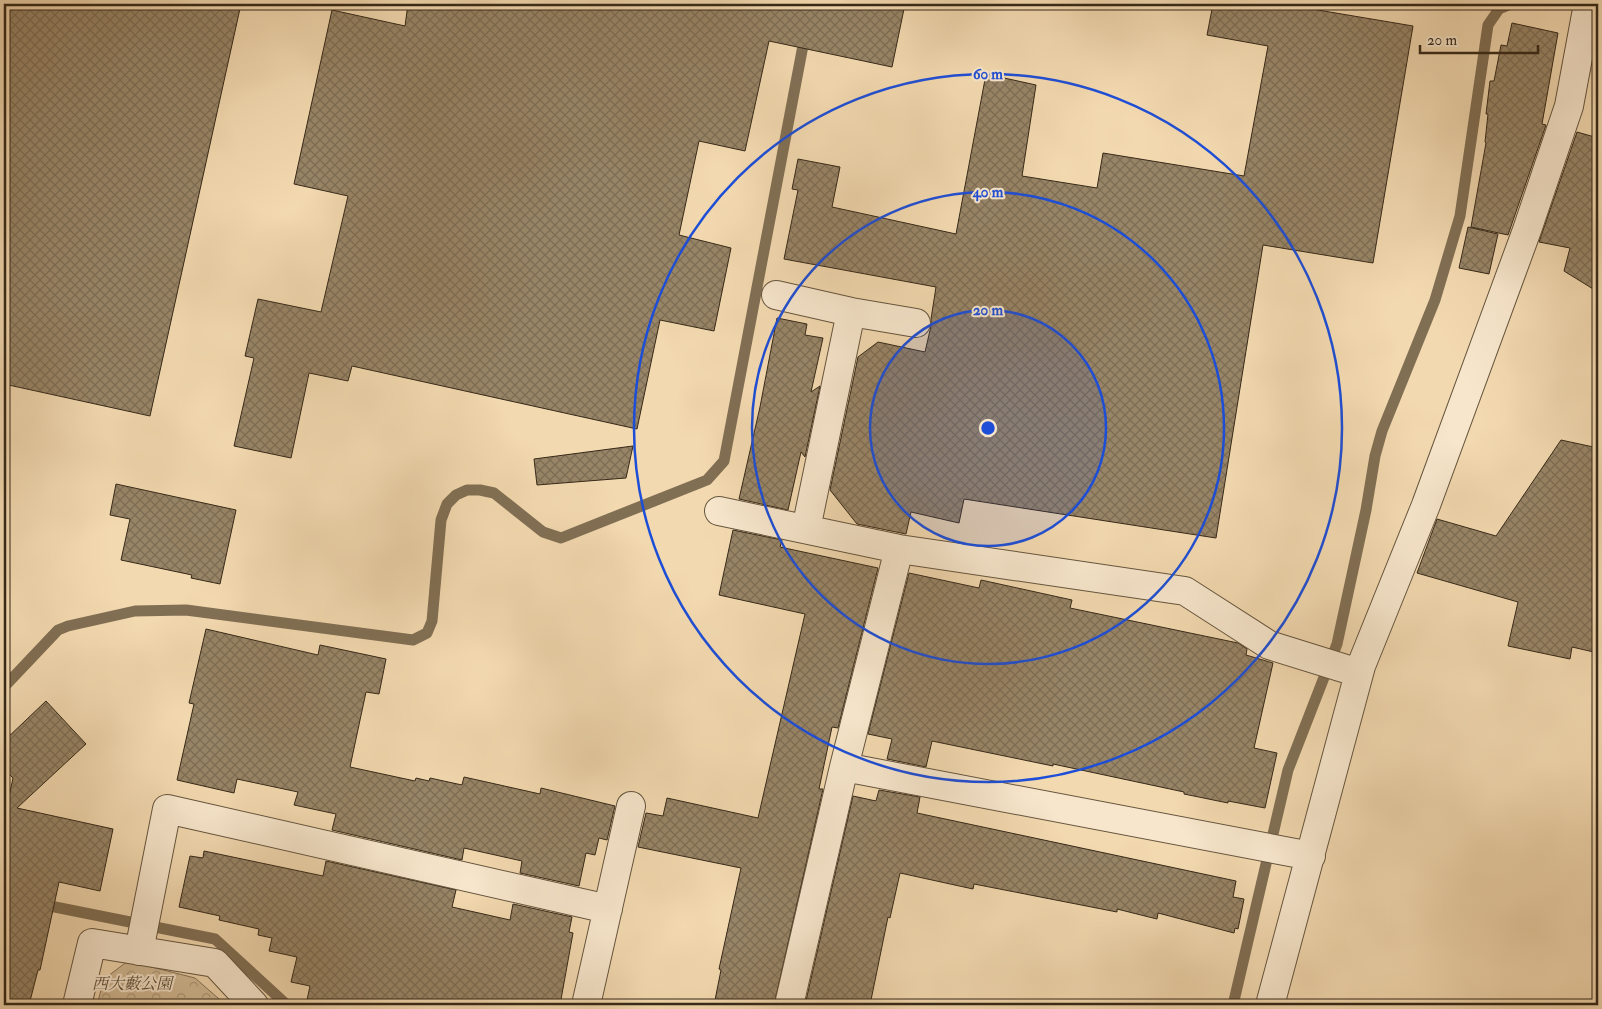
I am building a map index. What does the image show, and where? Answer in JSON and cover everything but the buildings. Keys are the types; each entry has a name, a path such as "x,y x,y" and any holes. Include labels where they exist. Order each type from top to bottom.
{"street":[{"path":"1270,1005 1364,657 1426,505 1527,230 1569,106 1588,4"},
{"path":"776,295 851,312 916,323"},
{"path":"806,529 851,312"},
{"path":"719,511 899,549 1185,591 1269,645 1359,673"},
{"path":"789,1005 844,766 899,549"},
{"path":"844,766 1311,856"},
{"path":"586,1005 630,806"},
{"path":"139,950 167,809 608,909"},
{"path":"77,1005 92,943 215,963 254,1005"}],"green space":[{"name":"西大藪公園","path":"128,961 195,978 226,1005 97,1005 104,979"}],"waterway":[{"path":"1233,1005 1288,770 1337,644 1366,510 1375,456 1382,431 1435,300 1460,216 1488,25 1499,9 1511,4"},
{"path":"4,687 58,630 135,611 186,610 413,640 427,633 432,621 441,520 447,504 456,495 467,490 494,493 543,532 561,538 707,480 724,461 805,35"},
{"path":"40,904 215,939 287,1005"}]}
